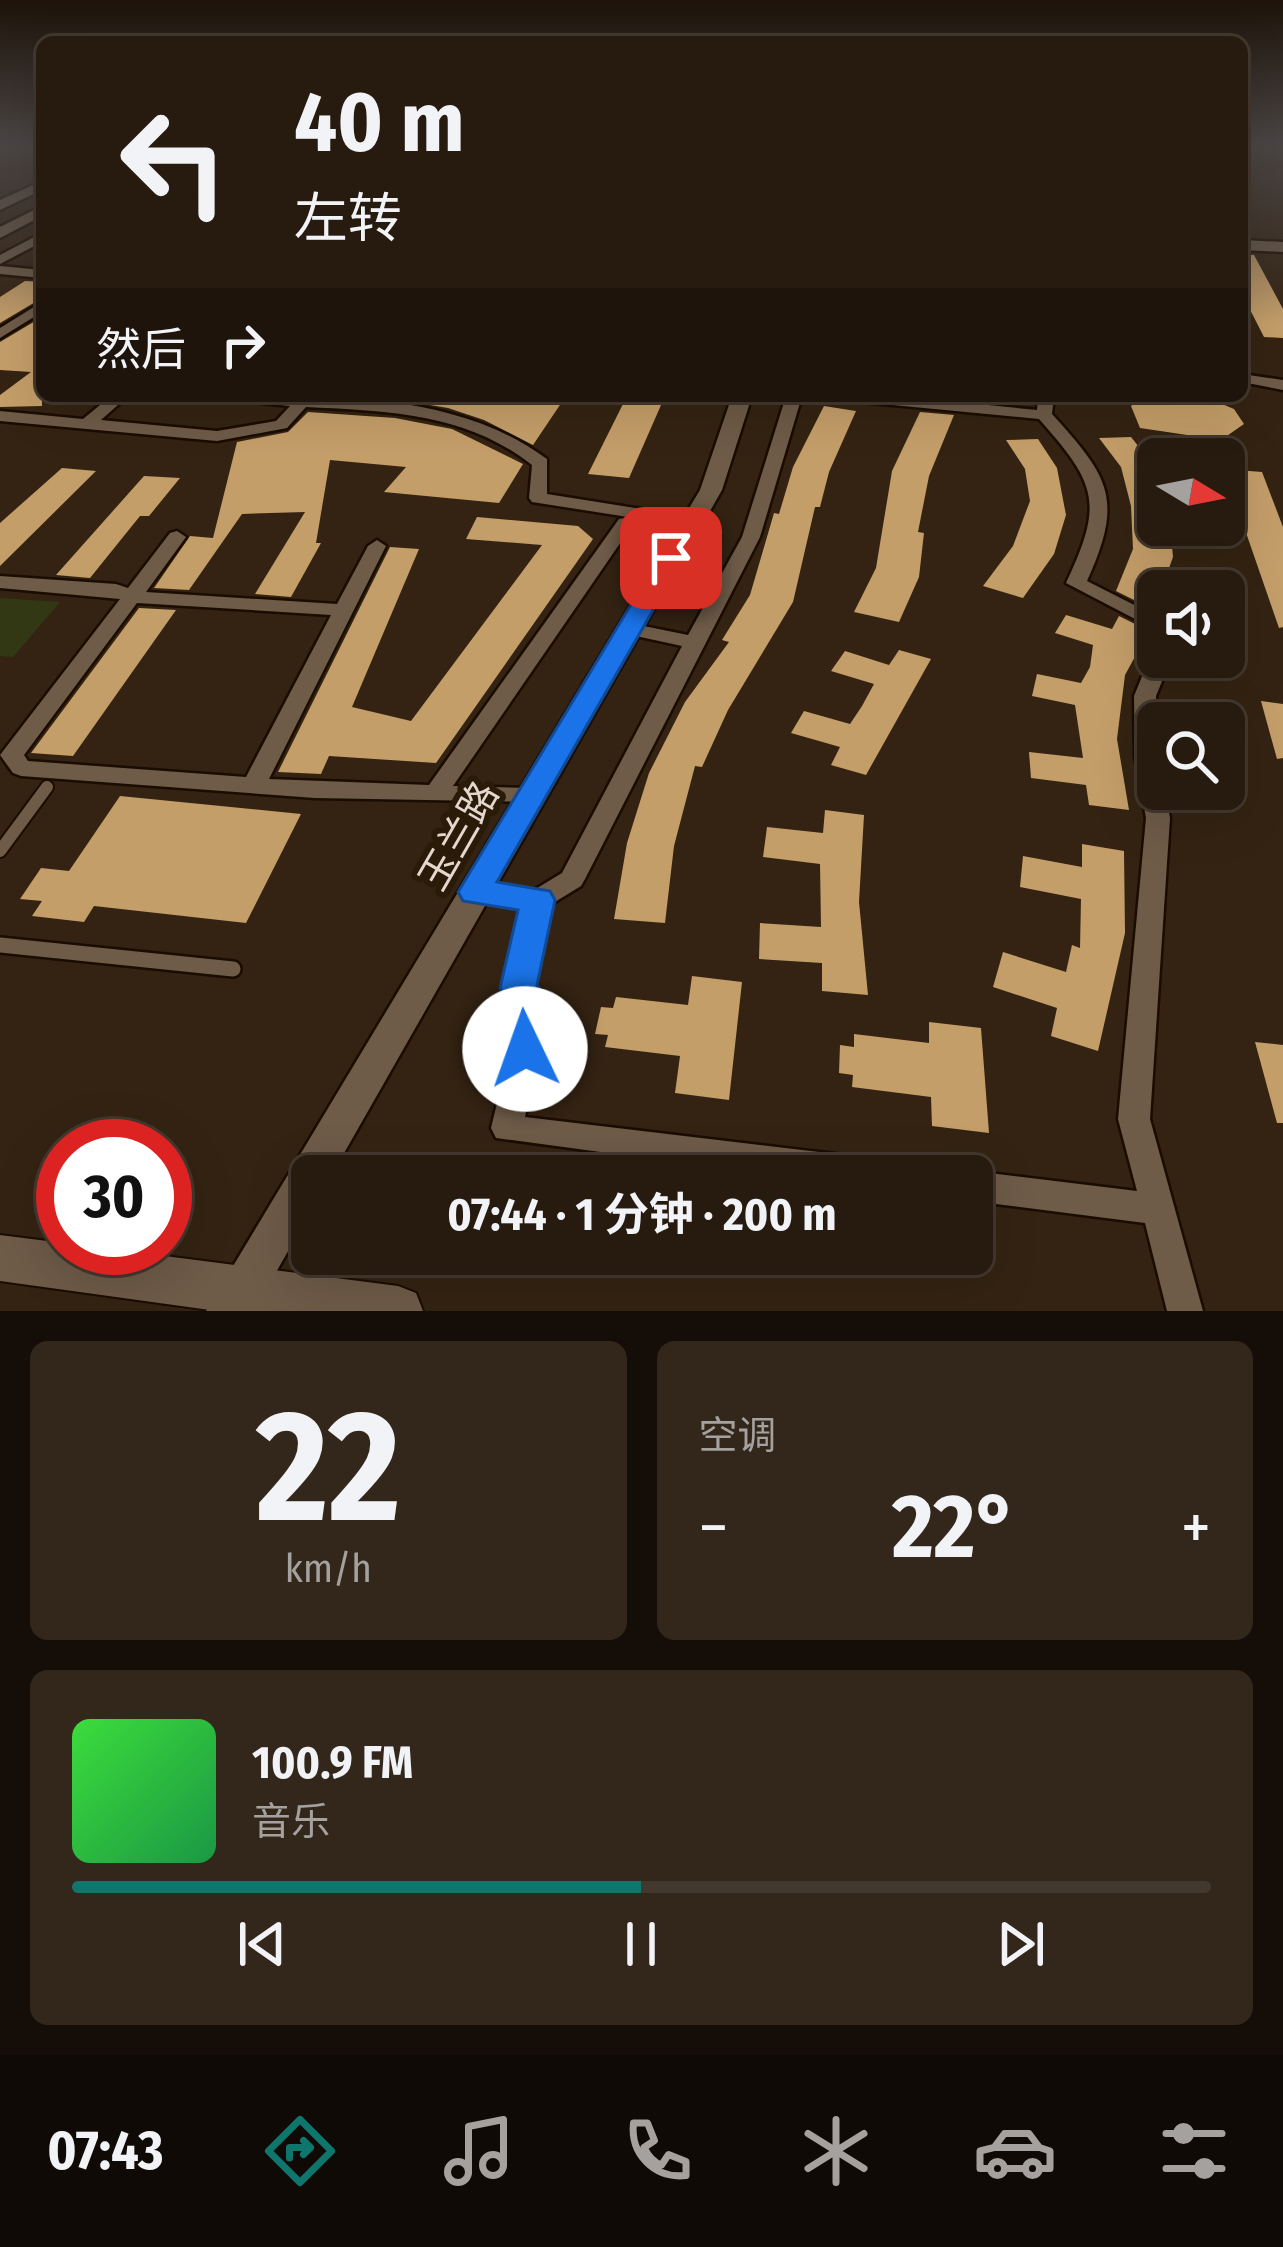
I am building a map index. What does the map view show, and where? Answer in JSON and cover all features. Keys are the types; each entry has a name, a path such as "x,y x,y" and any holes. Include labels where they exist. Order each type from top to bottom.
{"main road":[{"path":"0,1258 235,1301 398,1311"}],"street":[{"path":"0,233 36,213"},
{"path":"0,260 36,240"},
{"path":"1248,245 1283,248"},
{"path":"0,270 36,273"},
{"path":"0,334 36,309"},
{"path":"1248,380 1283,386"},
{"path":"87,424 113,402"},
{"path":"290,402 463,417 519,442 542,463 538,497 692,522"},
{"name":"玉兰路","path":"235,1301 711,490 740,402"},
{"path":"475,892 538,900 572,879 751,537 792,402"},
{"path":"967,402 1045,406 1099,493 1103,522 1076,584 1137,614"},
{"path":"0,416 217,436 281,425 302,403"},
{"path":"436,793 625,523"},
{"path":"177,537 12,755 21,768 254,785 531,796"},
{"path":"254,785 376,546"},
{"path":"0,582 116,590 132,597 344,610"},
{"path":"629,629 694,642"},
{"path":"1152,678 1145,696 1147,757 1158,818 1134,1119 1185,1311"},
{"path":"538,900 518,988 534,1010 508,1128 726,1155"},
{"path":"993,1189 1158,1209"}],"lane":[{"path":"0,851 47,787"},
{"path":"0,945 232,969"}],"green space":[{"path":"0,598 60,602 13,657 0,656"}],"building":[{"path":"1248,255 1254,255 1283,309 1283,338 1264,337 1248,306"},
{"path":"25,281 36,282 36,302 0,323 0,297"},
{"path":"36,321 36,402 42,406 0,407 0,395 31,372 0,370 0,342"},
{"path":"412,402 562,402 533,445 448,408"},
{"path":"624,402 662,402 629,478 588,474"},
{"path":"1136,402 1217,402 1234,409 1244,424 1224,438 1140,428 1131,406"},
{"path":"824,406 856,411 829,472 820,507 815,507 793,602 728,710 702,767 695,766 674,846 665,923 614,919 627,843 649,773 685,702 729,642 722,640 750,595 774,513 779,514 793,467"},
{"path":"308,412 395,418 452,429 523,464 499,503 384,492 406,467 330,460 316,543 321,543 291,597 255,594 305,512 242,514 189,590 154,588 190,536 213,538 237,442 288,432"},
{"path":"920,412 954,415 929,476 918,532 924,533 919,577 899,622 854,612 876,568 892,471"},
{"path":"1131,437 1137,445 1137,546 1172,546 1168,570 1137,570 1137,602 1116,591 1133,549 1131,506 1121,467 1099,438"},
{"path":"1038,439 1057,468 1066,515 1054,554 1023,598 983,586 1013,546 1030,501 1025,469 1006,440"},
{"path":"62,468 96,471 0,566 0,523"},
{"path":"1245,471 1262,472 1283,527 1283,627 1279,628 1245,530"},
{"path":"144,476 180,478 149,516 140,516 90,578 56,575"},
{"path":"477,517 578,526 593,539 436,763 329,756 321,774 278,772 390,547 419,549 352,707 411,721 542,545 466,539"},
{"path":"139,608 176,610 73,756 31,753"},
{"path":"1066,615 1112,629 1119,616 1137,625 1137,653 1125,675 1117,739 1129,810 1089,805 1086,785 1031,778 1029,752 1083,758 1075,705 1032,696 1037,674 1081,683 1090,667 1093,645 1055,633"},
{"path":"899,650 931,659 866,775 831,765 840,747 791,733 804,711 850,724 862,706 874,684 831,671 845,651 889,665"},
{"path":"1261,701 1283,704 1283,758 1277,759"},
{"path":"120,796 301,814 246,923 94,906 84,922 32,916 42,901 20,899 41,868 69,871"},
{"path":"825,810 864,815 859,902 868,995 822,991 822,963 759,959 760,923 821,927 820,864 763,857 767,827 823,833"},
{"path":"1082,844 1124,851 1125,933 1098,1051 1051,1036 1057,1008 993,987 1003,952 1066,972 1072,945 1080,948 1081,899 1020,887 1023,856 1082,867"},
{"path":"692,976 742,982 729,1100 675,1093 680,1056 605,1047 608,1035 595,1034 601,1007 613,1008 616,997 688,1005"},
{"path":"929,1022 981,1028 989,1133 932,1126 931,1097 852,1087 853,1075 839,1073 840,1045 854,1047 854,1034 929,1043"},
{"path":"1255,1042 1283,1045 1283,1123 1277,1123"}],"route":[{"path":"525,1049 534,1010 518,988 538,900 475,892 671,558"}]}
